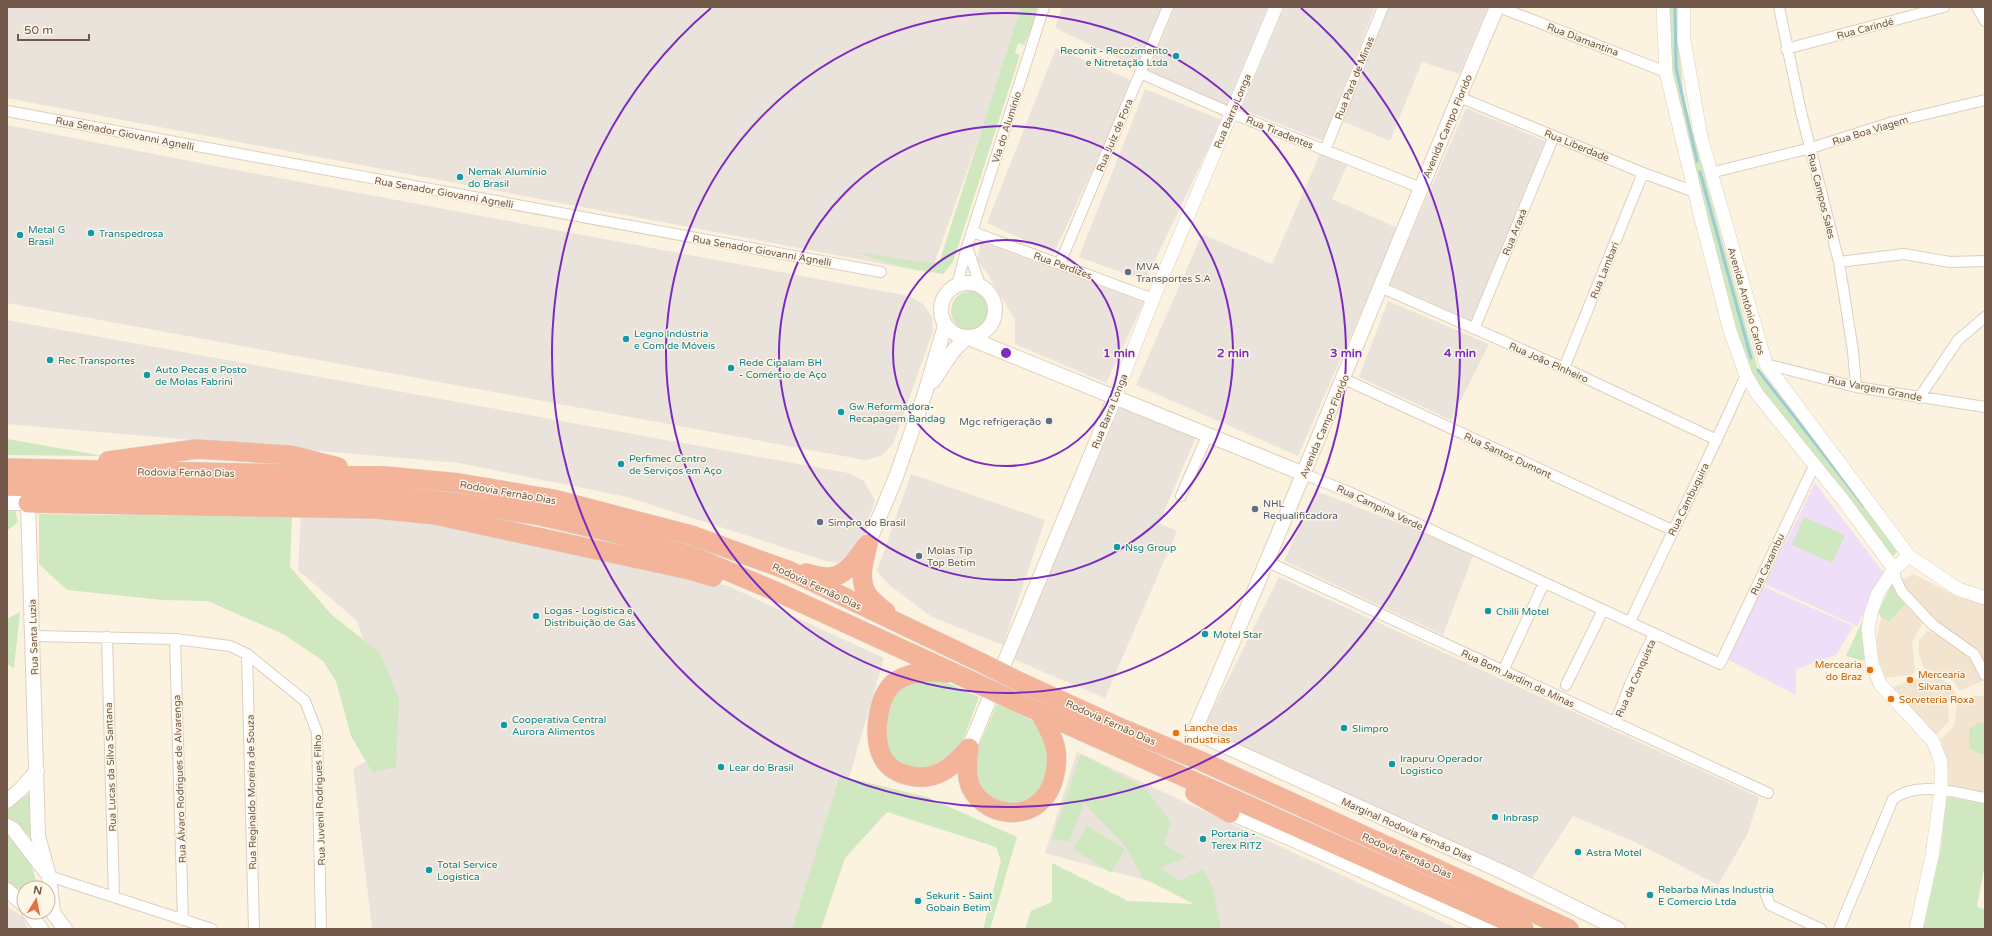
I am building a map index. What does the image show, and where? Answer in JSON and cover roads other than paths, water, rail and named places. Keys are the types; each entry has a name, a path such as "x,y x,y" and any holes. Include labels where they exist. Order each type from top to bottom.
{"highway":[{"name":"Rodovia Fernão Dias","path":"7,468 385,476 459,483 553,499 691,535 790,571 1018,681 1121,728 1201,761 1569,929"},
{"name":"Rodovia Fernão Dias","path":"7,486 384,495 468,504 541,516 614,533 692,556 782,594 1040,713 1524,929"},
{"path":"28,503 376,509 435,516 690,570 736,584 782,594"},
{"path":"790,571 831,577 843,572 851,565 868,544"},
{"path":"868,544 863,566 863,581 867,595 902,626"},
{"path":"958,674 928,670 914,673 895,682 884,698 877,721 878,743 883,758 893,771 916,778 934,777 959,760 969,748"},
{"path":"969,748 968,777 974,793 991,808 1015,814 1028,808 1040,802 1046,795 1057,767 1056,748 1040,713"},
{"path":"1154,763 1173,780 1230,813"}],"main road":[{"name":"Avenida Campo Florido","path":"1194,732 1268,562 1421,188 1498,7"},
{"path":"925,393 953,351 968,338 977,336 986,330 994,320 995,304 986,290 980,285 972,283 957,285 948,291 941,306 942,319 945,326 954,334 968,338"},
{"path":"868,544 896,477 925,393 945,326"},
{"name":"Rua Campina Verde","path":"986,330 1013,351 1035,364"},
{"name":"Rua Campina Verde","path":"968,338 1304,474"},
{"name":"Rua Barra Longa","path":"969,748 1115,398"},
{"path":"7,503 28,503"},
{"name":"Rua Santa Luzia","path":"28,503 38,836 49,876 53,913 65,929"},
{"name":"Marginal Rodovia Fernão Dias","path":"1194,732 1507,874 1618,929"},
{"path":"7,801 20,790 37,771"},
{"path":"1230,813 1294,840 1492,929"},
{"path":"7,826 13,830 49,876"},
{"path":"7,890 16,898"},
{"path":"35,920 41,929"}],"street":[{"name":"Via do Alumínio","path":"957,285 967,247 1044,7"},
{"name":"Rua Juiz de Fora","path":"1060,263 1168,7"},
{"name":"Rua Barra Longa","path":"1115,398 1153,299 1276,7"},
{"name":"Rua Pará de Minas","path":"1325,150 1383,7"},
{"name":"Rua Diamantina","path":"1498,7 1666,72"},
{"path":"1663,7 1666,72 1730,331 1746,375 1758,395 1814,464 1894,569 1896,580 1902,592 1933,625 1974,654 1985,675"},
{"name":"Avenida Antônio Carlos","path":"1684,7 1684,41 1701,137 1710,173 1766,364 1909,556 1958,589 1985,598"},
{"name":"Rua Campos Sales","path":"1779,7 1786,49 1839,262 1853,351 1856,387"},
{"name":"Rua Carindé","path":"1786,49 1944,7"},
{"path":"1977,7 1985,22"},
{"name":"Rua Tiradentes","path":"1140,73 1231,113 1421,188"},
{"name":"Rua Liberdade","path":"1459,97 1643,173 1695,192"},
{"name":"Rua Boa Viagem","path":"1710,173 1811,148 1893,122 1985,100"},
{"name":"Rua Senador Giovanni Agnelli","path":"7,111 881,272"},
{"name":"Rua Araxá","path":"1474,329 1554,136"},
{"name":"Rua Lambari","path":"1564,368 1643,173"},
{"name":"Rua Perdizes","path":"973,232 1060,263 1153,299"},
{"path":"967,247 980,285"},
{"path":"1839,262 1904,254 1950,262 1985,261"},
{"name":"Rua João Pinheiro","path":"1380,288 1564,368 1717,440"},
{"path":"1919,398 1958,340 1985,317"},
{"name":"Rua Vargem Grande","path":"1766,364 1856,387 1919,398 1985,407"},
{"name":"Rua Cambuquira","path":"1630,622 1672,530 1717,440 1746,375"},
{"name":"Rua Santos Dumont","path":"1344,379 1672,530"},
{"path":"1181,496 1208,434"},
{"name":"Rua Caxambu","path":"1720,664 1814,464"},
{"name":"Rua Campina Verde","path":"1304,474 1351,493 1720,664"},
{"path":"1909,556 1894,569 1878,593 1871,613 1868,629 1872,663 1880,684 1933,741 1940,762 1941,790 1932,856 1916,929"},
{"name":"Rua Bom Jardim de Minas","path":"1268,562 1503,672 1768,793"},
{"path":"1503,672 1544,583"},
{"path":"1566,685 1603,610"},
{"name":"Rua da Conquista","path":"1615,723 1631,682 1654,634"},
{"name":"Rua Juvenil Rodrigues Filho","path":"33,636 176,639 230,646 247,654 306,701 317,732 322,929"},
{"name":"Rua Lucas da Silva Santana","path":"107,637 114,897"},
{"name":"Rua Álvaro Rodrigues de Alvarenga","path":"176,639 183,920"},
{"name":"Rua Reginaldo Moreira de Souza","path":"247,654 254,929"},
{"path":"1839,929 1893,799 1908,791 1941,790 1985,798"},
{"path":"49,876 212,929"},
{"path":"1765,892 1770,905 1821,929"}],"waterway":[{"path":"1675,7 1676,68 1697,161"},
{"path":"1700,172 1751,358"},
{"path":"1758,370 1864,506"}],"place":[{"name":"Reconit - Recozimento e Nitretação Ltda","path":"1176,56"},
{"name":"Nemak Alumínio do Brasil","path":"460,177"},
{"name":"Transpedrosa","path":"91,233"},
{"name":"Metal G Brasil","path":"20,235"},
{"name":"MVA Transportes S.A","path":"1128,272"},
{"name":"Legno Indústria e Com de Móveis","path":"626,339"},
{"name":"Rec Transportes","path":"50,360"},
{"name":"Rede Cipalam BH - Comércio de Aço","path":"731,368"},
{"name":"Auto Pecas e Posto de Molas Fabrini","path":"147,375"},
{"name":"Gw Reformadora- Recapagem Bandag","path":"841,412"},
{"name":"Mgc refrigeração","path":"1049,421"},
{"name":"Perfimec Centro de Serviços em Aço","path":"621,464"},
{"name":"NHL Requalificadora","path":"1255,509"},
{"name":"Simpro do Brasil","path":"820,522"},
{"name":"Nsg Group","path":"1117,547"},
{"name":"Molas Tip Top Betim","path":"919,556"},
{"name":"Chilli Motel","path":"1488,611"},
{"name":"Logas - Logística e Distribuição de Gás","path":"536,616"},
{"name":"Motel Star","path":"1205,634"},
{"name":"Mercearia do Braz","path":"1870,670"},
{"name":"Mercearia Silvana","path":"1910,680"},
{"name":"Sorveteria Roxa","path":"1891,699"},
{"name":"Cooperativa Central Aurora Alimentos","path":"504,725"},
{"name":"SIimpro","path":"1344,728"},
{"name":"Lanche das industrias","path":"1176,733"},
{"name":"Irapuru Operador Logistico","path":"1392,764"},
{"name":"Lear do Brasil","path":"721,767"},
{"name":"Inbrasp","path":"1495,817"},
{"name":"Portaria - Terex RITZ","path":"1203,839"},
{"name":"Astra Motel","path":"1578,852"},
{"name":"Total Service Logística","path":"429,870"},
{"name":"Rebarba Minas Industria E Comercio Ltda","path":"1650,895"},
{"name":"Sekurit - Saint Gobain Betim","path":"918,901"}]}
